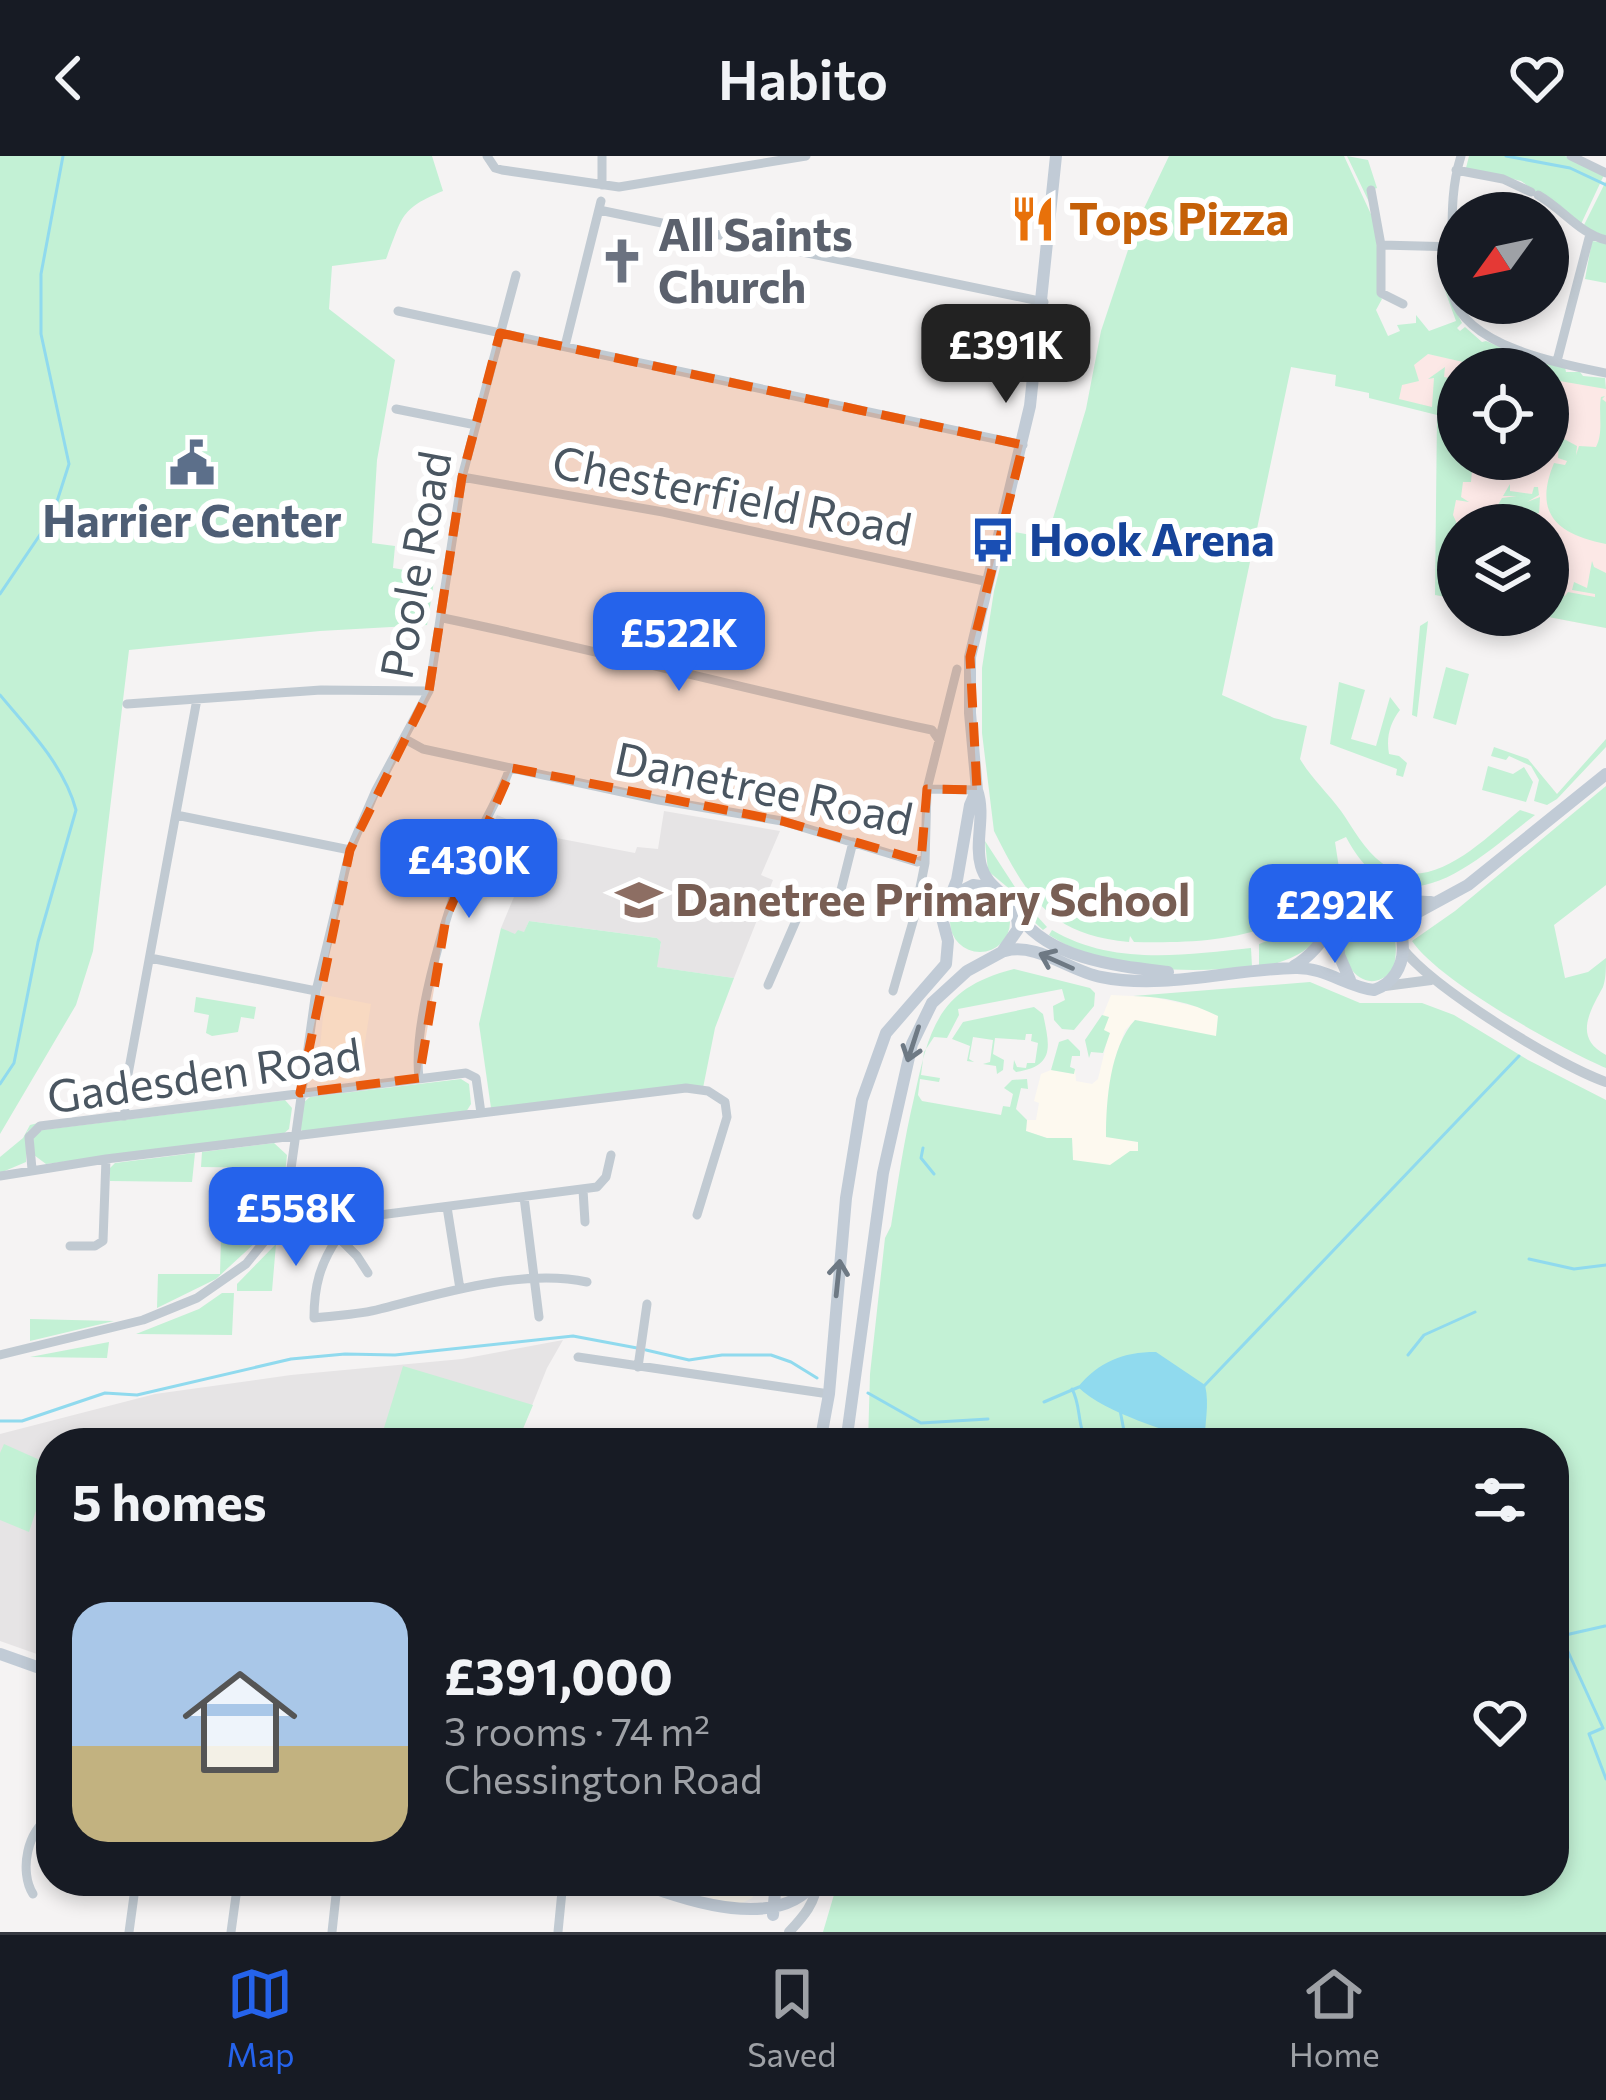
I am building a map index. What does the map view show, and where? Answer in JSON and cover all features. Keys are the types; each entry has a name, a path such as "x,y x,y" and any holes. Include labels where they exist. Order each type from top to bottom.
{"main road":[{"path":"1056,156 1044,302 1023,446 969,667 982,806 979,860 983,874 1037,934 1086,958 1194,975"},
{"path":"1400,933 1410,917 1485,873 1606,774"},
{"path":"823,1428 846,1198 865,1086 886,1033 946,964 943,918 977,790"},
{"path":"952,896 973,885 996,888"},
{"path":"848,1428 884,1173 912,1044 932,1003 951,983 987,958 1029,949 1106,978 1145,980 1292,968 1322,971 1368,989 1384,986 1398,975 1402,948 1394,914 1380,902"},
{"path":"1292,968 1318,948 1354,903 1432,902"},
{"path":"1002,952 1018,929 1012,903"},
{"path":"1340,921 1337,949 1351,981"},
{"path":"948,941 965,956 987,958"},
{"path":"0,1654 36,1667"},
{"path":"675,1896 707,1908 773,1915 799,1904 804,1896"},
{"path":"773,1915 776,1896"}],"street":[{"path":"488,156 494,168 602,185 636,185 806,156"},
{"path":"602,156 602,185"},
{"path":"711,172 712,156"},
{"path":"1456,192 1461,156"},
{"path":"1571,156 1606,173"},
{"path":"1456,170 1503,179 1535,193 1561,210 1588,238 1606,240"},
{"path":"1372,190 1381,245 1381,293 1403,304"},
{"path":"565,346 600,206 1044,302"},
{"path":"1560,348 1588,238"},
{"path":"1381,245 1437,247"},
{"name":"Poole Road","path":"282,1214 316,991 350,850 429,691 462,477 516,275"},
{"path":"398,311 1023,446"},
{"path":"1470,324 1485,336 1520,348"},
{"path":"1569,364 1606,373"},
{"path":"397,409 476,425"},
{"name":"Chesterfield Road","path":"462,477 663,512 989,582"},
{"path":"442,618 932,730 938,740"},
{"name":"Danetree Road","path":"405,739 424,748 510,768 782,821 917,862 925,859 928,788 957,669"},
{"path":"127,704 321,690 429,691"},
{"path":"125,1116 124,1096 197,699"},
{"path":"418,1078 421,1030 446,919 475,841 510,768"},
{"path":"928,788 977,790"},
{"path":"176,815 350,850"},
{"path":"768,985 798,916 839,898 854,842"},
{"path":"893,991 925,859"},
{"path":"1402,948 1435,980 1548,1054 1606,1082"},
{"path":"150,958 316,991"},
{"path":"1384,986 1435,980"},
{"name":"Gadesden Road","path":"481,1113 476,1078 470,1073 37,1128 29,1137 32,1169 686,1088 721,1097 727,1117 697,1215"},
{"path":"587,1282 558,1276 420,1295 380,1310 314,1318 319,1269 338,1237 364,1217 583,1190 603,1184 611,1155"},
{"path":"70,1246 95,1246 103,1241 106,1159"},
{"path":"0,1176 32,1169"},
{"path":"583,1190 585,1222"},
{"path":"524,1198 538,1317"},
{"path":"447,1208 460,1289"},
{"path":"0,1354 143,1320 197,1298 246,1264 272,1235 282,1214 338,1237 368,1273"},
{"path":"638,1367 647,1304"},
{"path":"578,1357 830,1394"},
{"path":"33,1894 27,1881 36,1826"},
{"path":"129,1932 134,1896"},
{"path":"231,1932 236,1896"},
{"path":"332,1932 337,1896"},
{"path":"558,1932 562,1896"},
{"path":"789,1932 815,1896"},
{"path":"773,1915 777,1932"}],"highlighted area":[{"path":"500,333 1023,445 970,657 977,790 927,789 921,861 782,821 512,768 446,918 419,1078 300,1093 350,850 429,691 462,477"}],"shaded area":[{"path":"1422,353 1437,356 1437,409 1378,395"},
{"path":"1569,380 1606,387 1606,628 1569,621 1569,504 1438,504 1439,480 1569,480"},
{"name":"Danetree Primary School","path":"664,811 780,831 761,875 773,880 734,978 656,967 661,943 657,938 529,921 524,933 515,935 501,928 538,839 494,821 497,815 551,837 635,853 637,847 658,849"},
{"path":"325,995 371,1004 359,1080 322,1084 317,1079"},
{"path":"1111,995 1152,997 1198,1007 1219,1016 1216,1037 1135,1020 1125,1030 1117,1053 1106,1136 1139,1142 1138,1152 1110,1166 1082,1164 1073,1160 1072,1138 1046,1138 1026,1131 1027,1120 1036,1120 1039,1103 1034,1101 1041,1074 1051,1070 1073,1074 1075,1069 1076,1081 1092,1084 1098,1079 1109,1033 1104,1031 1103,1015"},
{"path":"563,1340 523,1428 36,1428 36,1654 0,1641 0,1434 155,1394 462,1359"},
{"path":"711,1896 753,1896 738,1905"}],"green space":[{"path":"0,156 432,156 443,191 404,216 386,259 332,266 329,309 395,360 377,460 372,543 395,546 393,568 435,575 427,625 129,650 93,951 76,1005 0,1134"},
{"path":"1169,156 1344,156 1376,225 1382,299 1376,310 1388,336 1400,331 1397,325 1416,323 1416,315 1429,331 1461,324 1460,331 1465,327 1482,342 1502,348 1437,348 1437,356 1428,354 1414,365 1419,381 1402,385 1399,399 1432,407 1434,378 1428,379 1437,373 1437,415 1335,386 1336,375 1291,367 1222,695 1274,718 1307,726 1300,759 1370,852 1400,872 1437,869 1473,849 1520,810 1535,815 1463,869 1413,887 1389,883 1367,867 1346,837 1335,842 1339,868 1330,881 1281,921 1209,940 1134,942 1130,936 1129,942 1079,931 1044,909 994,831 982,733 982,668 994,591 1009,531 1047,538 1086,409 1101,331 1137,223"},
{"path":"1347,156 1368,160 1377,188 1369,191 1369,202"},
{"path":"1469,156 1565,156 1604,175 1581,224 1569,215 1569,192 1536,192 1521,181 1466,168"},
{"path":"1606,181 1606,236 1583,227"},
{"path":"1592,241 1606,243 1606,283 1585,279"},
{"path":"1569,372 1605,378 1606,389 1569,383"},
{"path":"1601,397 1606,402 1606,544 1569,531 1569,504 1547,504 1546,496 1548,480 1569,480 1569,442 1577,446 1576,455 1579,446 1596,447"},
{"path":"1437,415 1437,480 1471,480 1463,482 1461,497 1469,502 1437,504 1435,595"},
{"path":"1510,484 1510,491 1532,494 1538,487 1539,495 1527,502 1540,497 1540,504 1498,504 1502,498 1517,496 1503,496"},
{"path":"1592,561 1606,573 1606,628 1569,621 1569,592 1595,597 1572,590 1574,582 1587,588"},
{"path":"1428,621 1417,717 1412,715 1420,626"},
{"path":"1446,667 1469,674 1456,725 1433,718"},
{"path":"1339,682 1365,690 1351,739 1376,746 1390,697 1400,710 1388,748 1389,754 1407,763 1403,777 1396,775 1397,769 1330,744"},
{"path":"1606,739 1606,747 1547,805 1534,801 1539,780 1531,766 1509,756 1506,760 1491,756 1494,747 1528,759 1557,794"},
{"path":"1488,766 1513,774 1524,767 1533,782 1526,802 1482,790"},
{"path":"1606,786 1606,885 1554,925 1565,978 1588,972 1606,958 1604,984 1587,1032 1606,1055 1606,1068 1473,994 1412,941"},
{"path":"985,841 1047,927 1043,930 1012,891 988,871"},
{"path":"1340,889 1330,920 1314,943 1291,958 1259,967 1259,944 1292,931"},
{"path":"980,892 1001,901 1010,922 1001,943 980,952 959,943 950,922 959,901"},
{"path":"1368,905 1390,923 1395,941 1393,970 1378,980 1364,980 1353,971 1341,941 1343,925 1352,912"},
{"path":"529,921 657,938 661,942 657,967 734,978 715,1028 703,1088 491,1108 479,1024 501,928 524,932"},
{"path":"1052,930 1099,949 1124,953 1175,955 1251,948 1252,967 1147,968 1072,948 1049,935"},
{"path":"1014,969 1095,993 1094,1006 1074,1030 1062,1029 1054,1020 1053,1006 1065,1000 1062,989 958,1009 947,1038 934,1037 926,1049 953,1000 988,977"},
{"path":"1310,982 1360,1003 1422,1003 1454,1015 1606,1100 1606,1932 823,1932 834,1896 1569,1896 1569,1428 868,1428 885,1238 923,1060 921,1075 940,1078 939,1082 920,1079 922,1101 1001,1115 1003,1106 1010,1107 1013,1094 1004,1088 1012,1080 1027,1079 1028,1089 1021,1088 1016,1109 1027,1120 1026,1131 1047,1138 1072,1138 1073,1160 1110,1165 1138,1151 1138,1142 1106,1137 1115,1059 1135,1020 1216,1036 1218,1016 1177,1001 1133,996"},
{"path":"196,997 256,1007 254,1019 241,1017 238,1032 212,1036 206,1033 209,1015 194,1012"},
{"path":"1034,1007 1043,1014 1048,1045 1044,1060 1029,1069 1013,1069 1014,1060 1017,1067 1035,1063 1038,1043 1031,1041 1032,1034 1026,1034 1025,1040 995,1038 993,1054 1004,1060 997,1074 996,1066 983,1064 990,1062 993,1040 973,1037 969,1059 974,1062 967,1061 970,1046 952,1039 963,1022"},
{"path":"1102,1015 1109,1017 1104,1030 1110,1033 1103,1053 1091,1052 1089,1058 1085,1040"},
{"path":"1068,1039 1080,1051 1080,1056 1072,1056 1074,1074 1051,1070 1059,1042"},
{"path":"461,1079 469,1084 471,1104 466,1112 300,1129 303,1103 310,1097"},
{"path":"285,1100 292,1108 289,1129 282,1135 46,1164 34,1155 33,1137 42,1130"},
{"path":"38,1123 27,1132 26,1162 0,1173 0,1157 23,1138 30,1125"},
{"path":"274,1143 287,1155 282,1204 269,1230 267,1198 274,1198 275,1168 201,1167 202,1152"},
{"path":"195,1153 192,1182 110,1181 115,1163"},
{"path":"221,1238 257,1241 216,1279 157,1308 158,1274 220,1274"},
{"path":"276,1244 272,1291 237,1291 237,1284"},
{"path":"222,1293 234,1293 232,1335 136,1334 199,1309"},
{"path":"30,1319 114,1321 30,1341"},
{"path":"109,1342 107,1358 30,1357"},
{"path":"403,1366 533,1405 523,1428 384,1428"},
{"path":"4,1444 36,1458 36,1511 29,1532 0,1520"}],"water":[{"path":"1156,1352 1205,1385 1206,1428 1159,1428 1121,1413 1078,1387 1112,1360"}],"waterway":[{"path":"0,594 52,517 69,464 41,334 41,274 63,156"},
{"path":"1506,156 1570,168 1606,185"},
{"path":"0,695 54,763 76,810 38,942 14,1063 0,1084"},
{"path":"1203,1387 1519,1056"},
{"path":"923,1148 921,1158 934,1174"},
{"path":"1529,1259 1574,1269 1606,1265"},
{"path":"1408,1355 1424,1335 1475,1312"},
{"path":"0,1421 22,1421 105,1393 137,1395 291,1359 395,1355 573,1336 637,1348"},
{"path":"646,1350 689,1360 771,1355 817,1378"},
{"path":"1044,1402 1079,1387"},
{"path":"1072,1389 1082,1428"},
{"path":"868,1393 921,1423 988,1419"},
{"path":"1120,1410 1123,1428"},
{"path":"1569,1634 1605,1626"},
{"path":"1569,1654 1603,1728 1589,1734 1606,1779"}],"place":[{"name":"Tops Pizza","path":"1033,219"},
{"name":"All Saints Church","path":"622,261"},
{"name":"Harrier Center","path":"192,463"},
{"name":"Hook Arena","path":"993,540"},
{"name":"Danetree Primary School","path":"639,900"}]}
